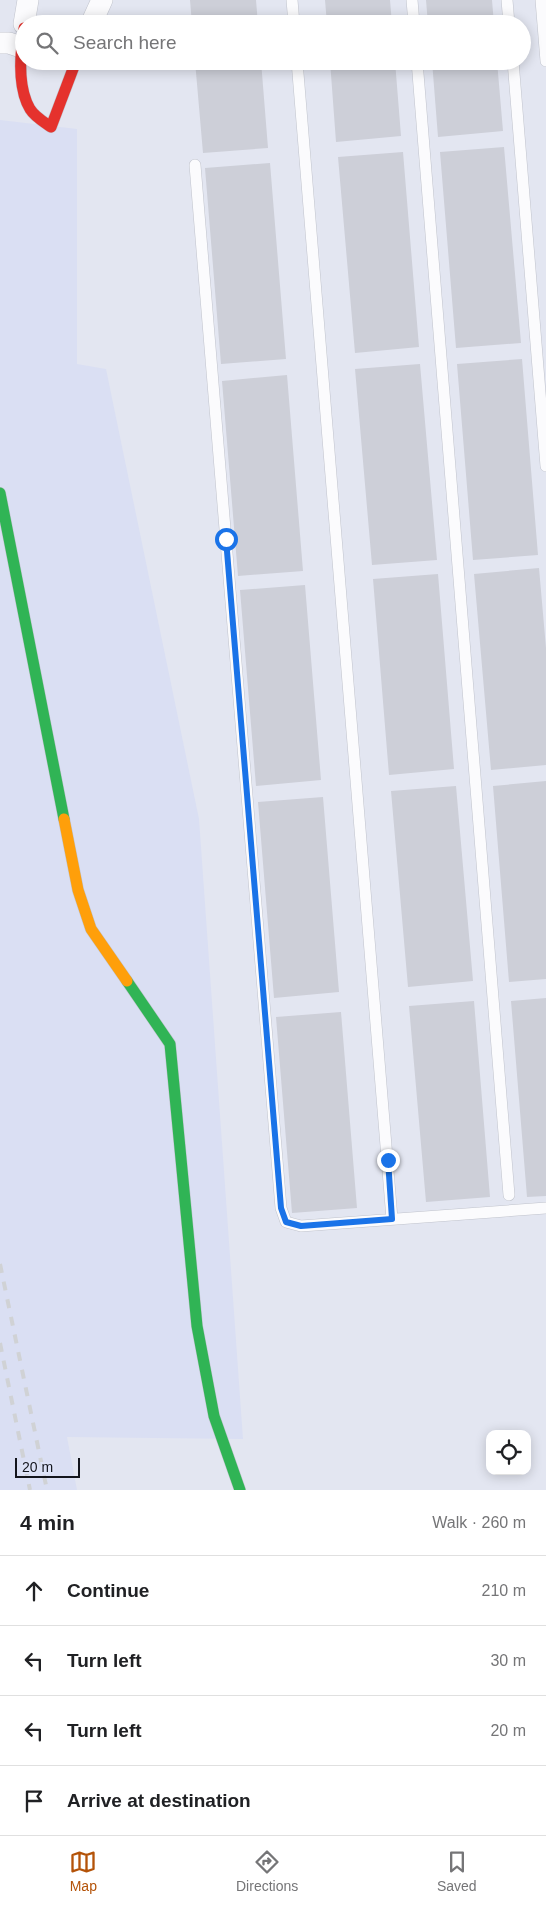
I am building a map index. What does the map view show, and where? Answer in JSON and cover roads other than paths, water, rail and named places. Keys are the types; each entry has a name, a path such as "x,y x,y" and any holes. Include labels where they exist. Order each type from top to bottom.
{"street":[{"path":"26,15 28,0"},
{"path":"95,15 102,0"},
{"path":"20,70 24,97 30,111 51,127 73,70"},
{"path":"0,493 78,890 91,929 170,1044 197,1326 214,1416 240,1490"}],"lane":[{"path":"292,0 293,15"},
{"path":"412,0 413,15"},
{"path":"508,0 509,15"},
{"path":"541,0 546,61"},
{"path":"298,70 392,1219"},
{"path":"418,70 509,1195"},
{"path":"513,70 546,466"},
{"path":"195,165 281,1208 286,1222 301,1226 546,1208"}],"railway":[{"path":"0,1264 47,1490"},
{"path":"0,1343 30,1490"}]}
